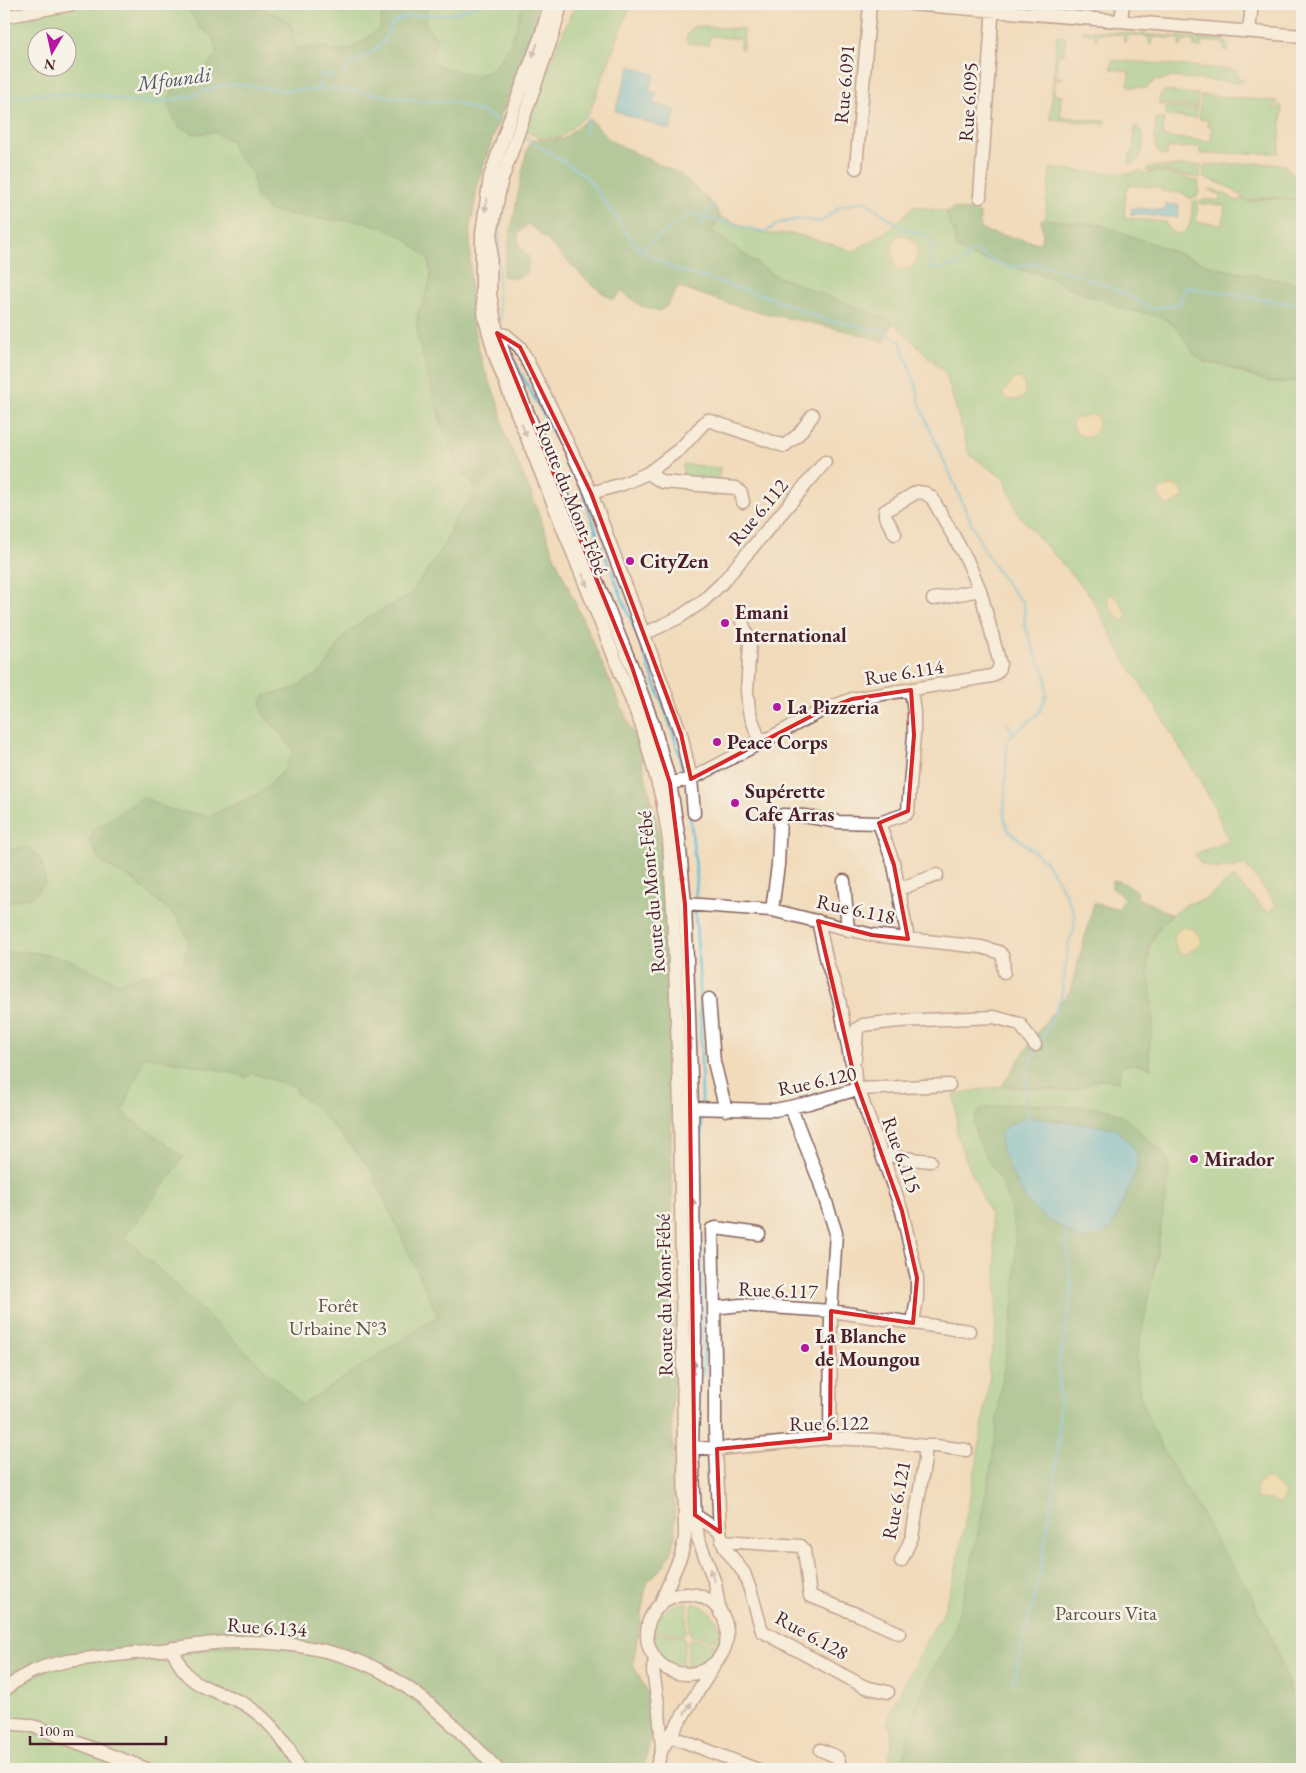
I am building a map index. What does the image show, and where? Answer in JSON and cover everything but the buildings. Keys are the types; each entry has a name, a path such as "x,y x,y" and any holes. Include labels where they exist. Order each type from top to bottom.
{"street":[{"path":"4,17 73,4"},
{"name":"Route du Mont-Fébé","path":"550,4 541,36 514,106 490,177 482,233 482,294 485,320 495,355 644,729 662,799 669,840 674,908 680,1109 685,1538 682,1554 660,1605"},
{"name":"Route du Mont-Fébé","path":"561,4 552,37 501,182 491,242 490,294 497,333 519,392 632,667 653,724 670,783 679,839 685,904 692,1108 695,1326 692,1447 695,1515 698,1538 715,1583 720,1613"},
{"name":"Rue 6.091","path":"856,168 870,4"},
{"path":"911,4 993,7 1122,21 1302,36"},
{"path":"1122,21 1123,4"},
{"path":"1250,31 1252,4"},
{"name":"Rue 6.095","path":"980,197 993,7"},
{"path":"497,333 513,339 520,347 591,493 681,734 691,779 694,813"},
{"path":"591,493 623,484 648,473 681,448 708,420 784,446 798,435 813,415"},
{"name":"Rue 6.112","path":"644,634 678,618 702,602 722,583 825,462"},
{"path":"648,473 662,482 736,488 741,493 743,502"},
{"path":"895,534 885,516 885,511 917,492 932,498 967,560 980,590 933,599"},
{"name":"Rue 6.114","path":"670,783 691,779 823,710 852,699 992,676 998,671 1000,664 980,590"},
{"path":"742,622 750,643 747,691 749,711 760,742"},
{"path":"772,910 778,865 780,817 788,814 839,822 879,823 906,814 908,811 914,734 911,690"},
{"path":"879,823 894,865 908,939"},
{"path":"899,889 938,876"},
{"path":"844,880 848,930"},
{"name":"Rue 6.118","path":"685,904 772,910 872,935 981,946 999,952 1002,956 1004,972"},
{"name":"Rue 6.115","path":"818,921 827,962 839,998 850,1057 854,1066 855,1080 902,1211 917,1278 917,1298 913,1323"},
{"path":"709,999 715,1068 726,1110"},
{"path":"854,1066 857,1029 864,1026 899,1021 994,1017 1020,1024 1035,1045"},
{"name":"Rue 6.120","path":"692,1108 774,1110 791,1108 858,1089 949,1085"},
{"name":"Rue 6.117","path":"721,1536 715,1421 716,1357 714,1308 741,1305 831,1311 836,1232 819,1180 791,1108"},
{"path":"881,1153 902,1158 930,1161"},
{"path":"714,1308 712,1229 759,1234"},
{"path":"830,1438 831,1311 969,1331"},
{"name":"Rue 6.122","path":"692,1447 717,1449 830,1438 875,1440 966,1450"},
{"name":"Rue 6.121","path":"901,1561 912,1537 925,1459 925,1446"},
{"name":"Rue 6.128","path":"695,1515 721,1536 744,1573 762,1631 865,1687 888,1692"},
{"path":"721,1536 800,1546 804,1550 810,1596 899,1633"},
{"path":"656,1769 662,1749 722,1653 726,1638 725,1622 720,1613 702,1597 690,1595 677,1596 660,1605 652,1616 647,1630 647,1640 655,1658 668,1669 684,1674 696,1673 707,1669 716,1661"},
{"name":"Rue 6.134","path":"4,1691 30,1671 46,1665 68,1661 234,1642 273,1643 316,1649 348,1657 375,1668 412,1692 443,1715 497,1769"},
{"path":"172,1648 185,1672 193,1680 244,1704 278,1732 300,1769"},
{"path":"655,1658 653,1671 662,1749"},
{"path":"4,1723 39,1728 147,1769"},
{"path":"670,1736 756,1769"},
{"path":"821,1750 837,1756 839,1762 838,1769"}],"highlighted area":[{"path":"497,333 520,347 591,493 681,734 691,779 823,710 852,699 911,690 914,735 908,811 879,823 894,865 908,939 872,935 818,921 855,1080 902,1211 917,1278 913,1323 831,1311 830,1438 717,1449 720,1532 695,1515 689,1015 685,904 670,783 632,667"}],"green space":[{"name":"Forêt Urbaine N°3","path":"32,4 539,4 538,13 519,70 497,125 479,179 470,228 470,290 473,326 483,366 499,405 504,432 531,493 553,553 637,742 658,828 668,907 674,1323 672,1416 675,1535 671,1552 664,1566 646,1584 633,1664 650,1698 652,1712 649,1746 643,1769 4,1769 4,9"},
{"name":"Forêt Urbaine N°3","path":"195,4 256,4 289,22 293,29 296,46 300,48 325,47 334,51 350,49 380,29 382,13 379,4 433,4 427,8 426,17 428,28 436,38 431,60 444,68 475,75 486,72 502,58 513,36 522,4 539,4 538,13 519,70 497,125 479,179 470,228 470,290 473,326 483,366 499,405 504,432 531,493 553,553 637,742 658,828 668,907 674,1323 672,1416 675,1535 671,1552 664,1566 646,1584 633,1664 650,1698 652,1712 649,1746 643,1769 497,1769 472,1743 375,1668 273,1643 68,1661 4,1691 4,952 32,952 67,959 119,983 184,962 188,939 178,919 134,880 103,864 88,842 94,830 143,797 171,810 209,816 260,793 285,769 293,750 281,733 265,717 261,707 264,696 293,689 323,670 344,636 366,618 409,596 445,545 453,521 477,491 472,481 462,475 441,422 417,335 417,316 431,276 428,258 402,236 362,221 326,220 270,211 256,198 252,172 236,154 231,141 214,132 195,134 179,127 171,113 168,102 173,89 198,74 217,55 212,36 198,26 190,11","holes":["145,1056 234,1073 247,1078 251,1073 296,1087 296,1093 315,1106 370,1168 438,1316 302,1405 125,1237 184,1157 122,1112"]},
{"path":"575,4 631,4 589,113 561,137 540,138 523,130"},
{"path":"695,26 742,29 744,31 743,49 740,49 740,39 710,36 708,45 688,43 686,38"},
{"path":"1083,30 1225,40 1229,46 1228,51 1224,50 1224,43 1202,41 1199,48 1194,47 1194,41 1183,40 1181,47 1179,46 1179,39 1154,37 1151,45 1149,37 1128,35 1125,42 1123,41 1124,35 1098,33 1095,40 1094,33 1082,33"},
{"path":"1057,35 1066,38 1064,54 1058,54 1056,76 1062,79 1055,80 1054,95 1060,95 1061,97 1060,117 1105,121 1105,124 1050,119"},
{"path":"1112,60 1237,70 1237,78 1243,80 1241,83 1170,77 1159,81 1156,80 1146,88 1130,87 1128,85 1129,71 1111,69"},
{"path":"1164,91 1198,94 1197,107 1159,104 1160,96"},
{"path":"1201,95 1276,101 1278,103 1273,108 1274,110 1280,105 1282,107 1279,153 1200,154 1200,147 1167,148 1167,156 1159,153 1156,148 1156,140 1154,140 1156,118 1164,119 1163,137 1211,141 1212,127 1207,126 1208,120 1199,119"},
{"path":"1166,107 1197,109 1196,118 1166,116"},
{"path":"589,118 611,141 682,175 714,205 720,217 711,231 774,275 893,322 884,342 851,332 742,308 679,287 667,306 659,311 641,306 621,291 615,299 612,299 589,282 528,224 518,234 519,245 530,259 527,273 516,278 502,276 526,153 531,140 563,139"},
{"path":"1135,126 1142,134 1144,146 1140,157 1131,164 1129,162 1130,153 1133,153"},
{"path":"1256,163 1285,165 1293,174 1302,179 1302,197 1291,199 1266,197 1249,201 1222,184 1203,178 1204,165"},
{"path":"1201,165 1200,178 1165,171 1146,171 1146,169 1151,167"},
{"path":"1050,169 1129,174 1140,171 1145,174 1158,172 1199,181 1198,196 1190,199 1183,193 1161,191 1161,188 1129,185 1129,188 1126,188 1124,218 1166,222 1173,232 1180,234 1186,230 1191,221 1192,202 1198,200 1196,222 1223,225 1225,205 1200,204 1201,200 1220,200 1221,196 1209,189 1223,193 1238,202 1241,198 1250,202 1266,198 1291,200 1302,198 1302,285 1217,268 1102,225 1045,220"},
{"path":"914,206 947,212 949,223 954,231 955,241 965,254 1047,276 1081,294 1162,317 1178,329 1204,362 1225,366 1258,379 1284,383 1302,380 1302,1769 888,1769 892,1741 890,1726 887,1725 891,1711 935,1624 941,1619 955,1574 977,1461 990,1374 988,1365 995,1341 997,1286 993,1229 988,1209 966,1160 957,1134 955,1094 1002,1086 1071,1091 1101,1079 1119,1081 1119,1069 1127,1065 1151,1068 1148,1054 1153,1021 1147,968 1151,945 1156,933 1165,920 1187,904 1206,899 1233,877 1268,913 1276,904 1245,864 1222,868 1200,863 1195,854 1229,841 1212,802 1152,701 1125,660 1089,594 1019,515 1004,479 969,454 946,374 893,322 773,275 711,231 720,217 765,234 795,234 854,251 886,232"},
{"path":"953,208 980,213 981,227 987,232 1040,243 1043,236 1041,219 1102,225 1217,268 1302,285 1302,380 1284,383 1270,382 1225,366 1204,362 1194,354 1178,329 1162,317 1123,309 1068,288 1047,276 965,254 956,247 954,231 949,223 947,212"},
{"path":"683,464 720,468 718,480 683,477"},
{"path":"30,848 42,861 45,883 34,896 4,903 4,849"},
{"path":"1115,880 1136,891 1137,898 1172,915 1160,927 1152,939 1149,951 1148,964 1153,1019 1149,1048 1151,1068 1134,1064 1124,1066 1119,1074 1119,1081 1121,1082 1101,1079 1071,1091 1002,1086 1036,1034 1070,991 1094,903 1116,909 1120,907 1124,898 1112,888 1112,881"},
{"name":"Parcours Vita","path":"1032,1104 1097,1108 1114,1111 1162,1151 1167,1159 1169,1167 1168,1186 1157,1255 1137,1356 1140,1394 1153,1430 1171,1464 1250,1594 1277,1650 1295,1710 1302,1769 903,1769 907,1743 917,1704 933,1668 951,1637 969,1576 992,1463 1013,1310 1016,1255 1011,1209 1000,1179 981,1147 974,1121 981,1110 987,1108 1003,1105","holes":["1028,1117 1114,1128 1128,1140 1136,1151 1130,1186 1118,1214 1076,1237 1066,1230"]},
{"path":"687,1602 686,1632 683,1635 654,1630 658,1618 666,1610"},
{"path":"692,1603 704,1608 714,1616 719,1627 720,1641 692,1636 689,1632"},
{"path":"653,1632 683,1637 685,1641 682,1669 670,1665 657,1651"},
{"path":"692,1639 719,1644 717,1650 707,1662 687,1669 688,1642"}],"sand":[{"path":"899,235 910,237 917,245 916,261 912,267 904,270 894,265 892,249"},
{"path":"1015,378 1021,379 1025,390 1023,398 1013,400 1004,397 1003,393"},
{"path":"1090,415 1097,416 1098,422 1096,430 1092,435 1090,437 1084,436 1076,432 1072,423 1076,419"},
{"path":"1174,485 1181,489 1184,496 1174,504 1166,505 1158,492 1162,488"},
{"path":"1110,594 1123,607 1127,617 1124,621 1119,619 1109,605 1108,595"},
{"path":"1184,927 1195,930 1202,941 1187,954 1182,954 1174,942 1175,933"},
{"path":"1267,1478 1284,1491 1282,1502 1257,1499 1256,1490 1260,1481"}],"water":[{"path":"630,66 655,74 649,90 657,93 653,103 676,111 670,130 615,111"},
{"path":"1166,204 1179,205 1178,218 1131,214 1132,208 1165,210"},
{"path":"1028,1117 1114,1128 1128,1140 1136,1151 1138,1164 1111,1229 1102,1235 1084,1240 1076,1237 1031,1206 1010,1170 1000,1139 1001,1133 1006,1128"}],"waterway":[{"path":"319,90 320,74 339,76 351,63 375,50 384,42 392,23 407,16 453,14 481,4"},
{"name":"Mfoundi","path":"4,98 32,94 93,94 126,101 156,102 189,97 219,86 239,84 279,90 333,88 428,102 452,102 483,112 504,124"},
{"path":"584,134 589,118"},
{"path":"522,135 587,177 639,250 677,270 772,298 823,319 878,330 900,341 933,437 975,531 1001,577 1024,603 1025,626 1046,676 1046,696 1039,713 1007,739 1004,817 1008,830 1045,861 1061,885 1075,915 1061,998 1040,1044"},
{"path":"501,320 498,294 499,235 507,184 524,137"},
{"path":"639,250 690,214 765,232 780,223 800,219 820,222 840,207 865,201 897,224 930,240 934,248 930,265 934,270 957,266 976,251 1005,265 1018,267 1038,264 1083,276 1111,287 1152,309 1179,304 1186,287 1289,303 1302,308"},
{"path":"699,226 714,205"},
{"path":"508,349 583,492 598,537 673,732 683,772"},
{"path":"1008,724 1014,734"},
{"path":"690,815 697,878 695,901"},
{"path":"695,909 699,969 702,1102"},
{"path":"1029,1120 1026,1072 1037,1048"},
{"path":"702,1116 700,1206 704,1376"},
{"path":"1013,1683 1040,1574 1052,1500 1059,1437 1059,1365 1072,1291 1065,1227"}],"place":[{"name":"CityZen","path":"630,561"},
{"name":"Emani International","path":"725,623"},
{"name":"La Pizzeria","path":"777,707"},
{"name":"Peace Corps","path":"717,742"},
{"name":"Supérette Cafe Arras","path":"735,803"},
{"name":"Mirador","path":"1194,1159"},
{"name":"La Blanche de Moungou","path":"805,1348"}]}
